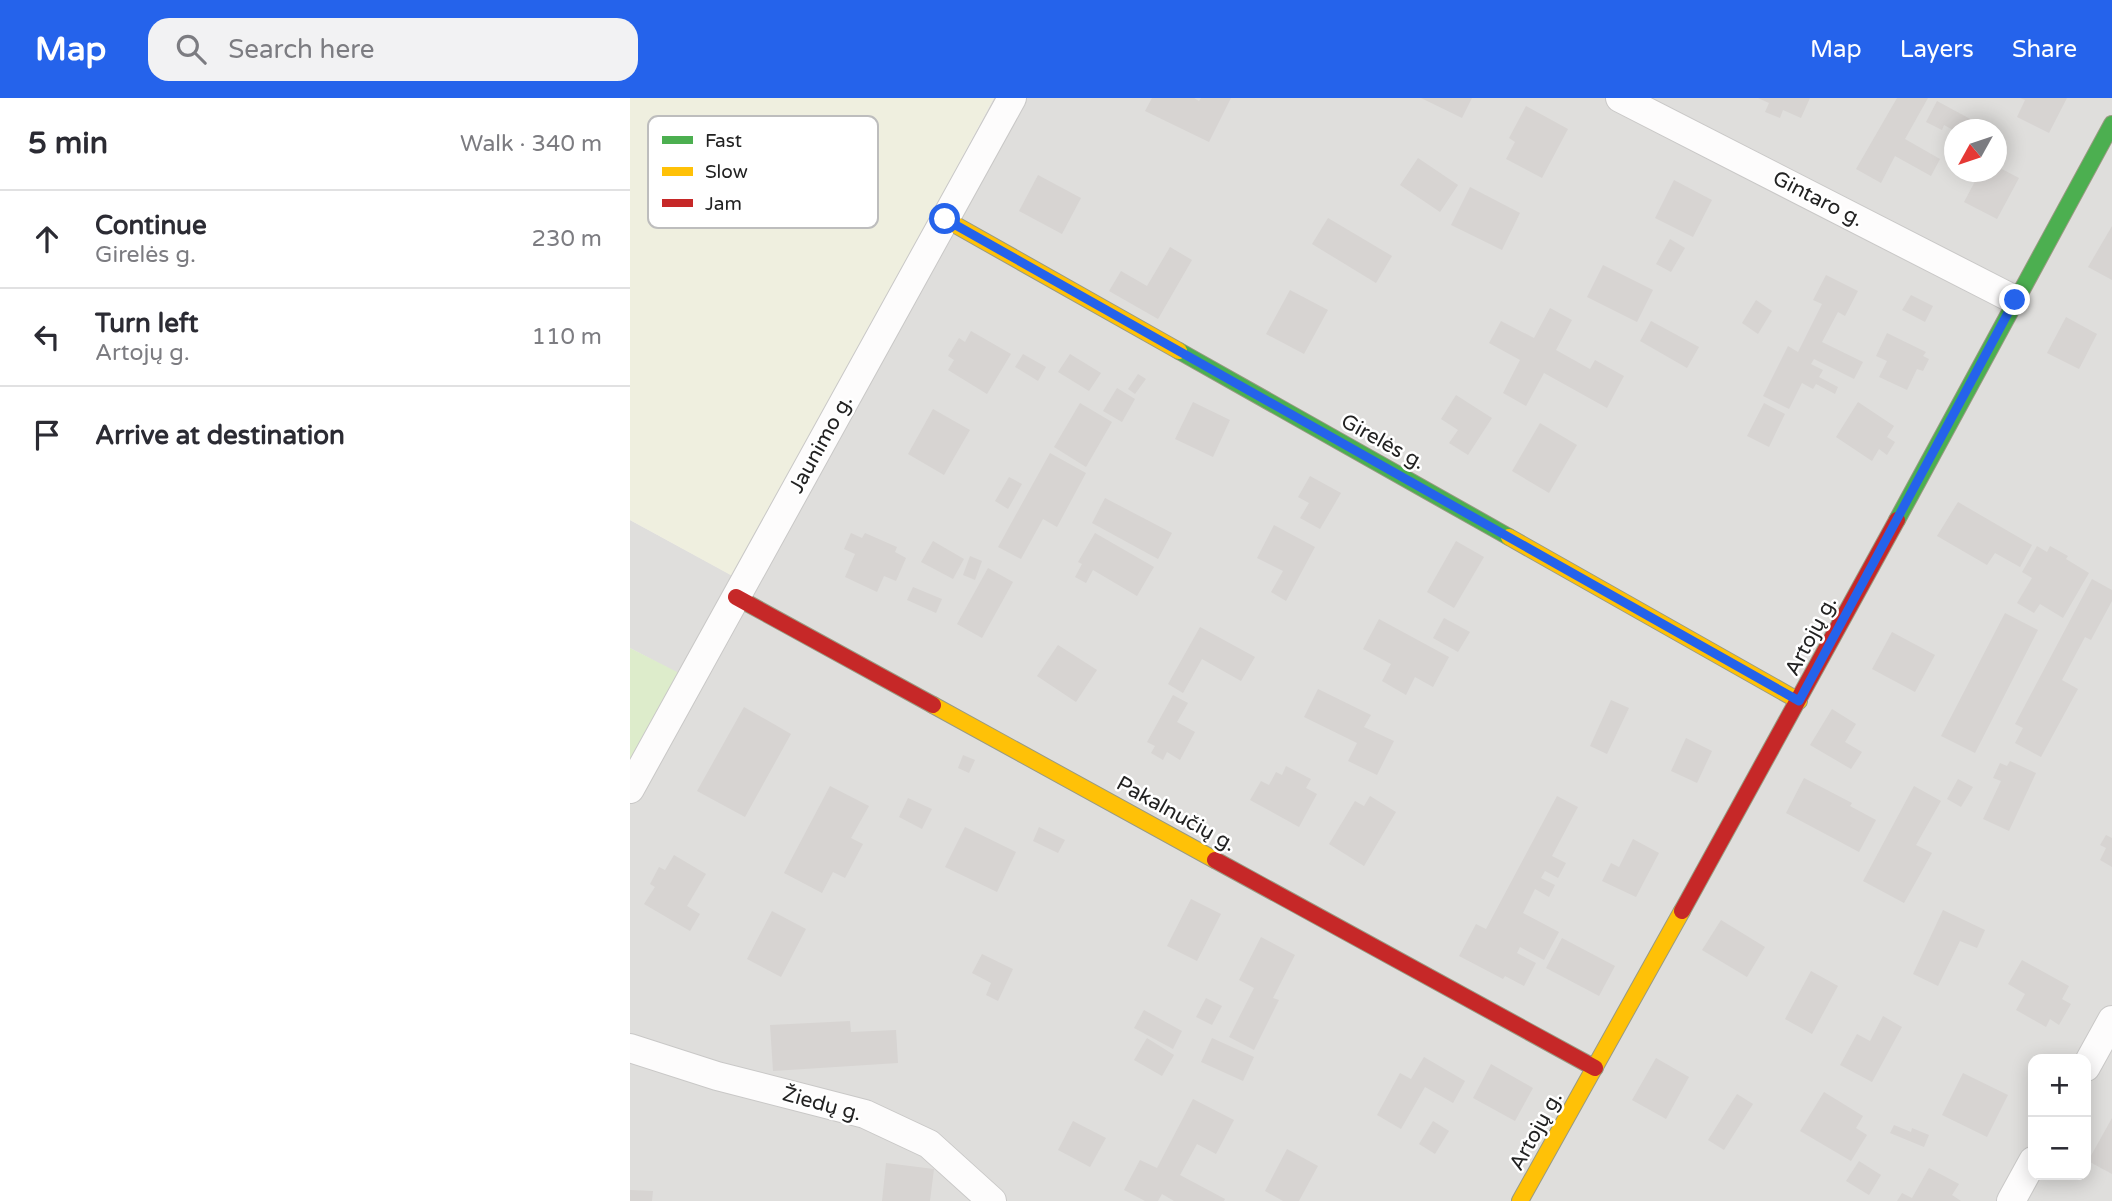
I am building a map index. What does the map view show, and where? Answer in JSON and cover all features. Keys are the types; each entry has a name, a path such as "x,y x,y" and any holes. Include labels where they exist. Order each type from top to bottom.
{"street":[{"name":"Jaunimo g.","path":"630,789 1012,98"},
{"name":"Gintaro g.","path":"1620,98 2015,300"},
{"name":"Artojų g.","path":"1520,1201 1799,701 2112,124"},
{"name":"Girelės g.","path":"945,219 1799,701"},
{"name":"Pakalnučių g.","path":"736,597 1595,1068"},
{"path":"2091,1058 2112,1020"},
{"name":"Žiedų g.","path":"630,1048 717,1076 864,1114 929,1144 992,1201"},
{"path":"2011,1201 2028,1170"}],"shaded area":[{"path":"994,98 2112,98 2112,1201 630,1201 630,760 681,675 630,648 630,520 737,578"}],"green space":[{"path":"630,98 994,98 736,578 630,520"},
{"path":"630,648 681,674 630,760"}],"building":[{"path":"1152,98 1194,98 1199,101 1201,98 1231,98 1209,142 1145,111"},
{"path":"1421,98 1472,98 1462,118"},
{"path":"1758,98 1810,98 1801,118 1783,110 1780,118 1765,112 1769,103"},
{"path":"1897,98 1928,98 1905,139 1940,159 1931,176 1895,156 1881,183 1856,169"},
{"path":"2020,98 2067,98 2049,133 2017,117 2025,100"},
{"path":"1937,101 1970,119 1944,119 1942,130 1926,122"},
{"path":"1526,106 1568,129 1542,178 1506,159 1515,142 1509,138"},
{"path":"1418,158 1458,185 1440,212 1400,185"},
{"path":"2007,172 2019,178 1997,219 1964,202 1975,182 2007,182"},
{"path":"1038,175 1081,198 1062,234 1019,211"},
{"path":"1674,180 1712,200 1693,237 1655,218"},
{"path":"1470,187 1520,213 1502,250 1451,225"},
{"path":"1328,218 1392,256 1376,283 1312,244"},
{"path":"2112,226 2112,280 2088,267"},
{"path":"1670,239 1685,248 1671,272 1656,264"},
{"path":"1170,247 1192,260 1158,319 1109,291 1121,271 1147,286"},
{"path":"1603,265 1653,290 1637,322 1587,297"},
{"path":"1826,275 1858,291 1845,316 1838,312 1822,342 1863,362 1854,379 1814,359 1811,364 1823,370 1819,377 1838,387 1835,394 1816,384 1813,389 1802,383 1789,409 1763,396 1788,346 1798,352 1822,304 1813,300"},
{"path":"1290,290 1328,310 1304,354 1266,334"},
{"path":"1911,295 1933,306 1925,322 1902,310"},
{"path":"1756,300 1772,311 1758,334 1742,323"},
{"path":"1550,308 1572,320 1556,350 1590,369 1595,360 1624,376 1607,408 1544,373 1526,406 1503,393 1520,360 1489,343 1501,321 1534,338"},
{"path":"2066,317 2097,334 2079,369 2047,353"},
{"path":"1651,321 1699,347 1687,368 1640,341"},
{"path":"971,331 1011,354 987,394 948,370 954,360 948,356 959,338 965,342"},
{"path":"1887,333 1926,352 1923,356 1929,359 1923,371 1917,369 1907,390 1879,377 1887,361 1876,356"},
{"path":"1023,354 1046,367 1038,381 1015,367"},
{"path":"1070,354 1101,373 1089,391 1058,372"},
{"path":"1138,374 1146,379 1135,394 1128,389"},
{"path":"1117,388 1135,399 1122,422 1103,411"},
{"path":"1456,395 1492,418 1468,455 1449,443 1458,430 1441,419"},
{"path":"1193,402 1230,420 1213,457 1175,439"},
{"path":"1858,402 1894,426 1887,437 1895,442 1887,455 1879,449 1872,461 1836,437"},
{"path":"1080,403 1112,422 1086,467 1054,447"},
{"path":"1764,403 1785,414 1769,447 1747,436"},
{"path":"933,409 970,430 944,475 908,454"},
{"path":"1540,423 1577,445 1549,493 1512,471"},
{"path":"1050,453 1086,473 1057,527 1043,519 1021,559 998,547"},
{"path":"1310,476 1341,493 1320,529 1300,518 1309,503 1298,497"},
{"path":"1009,477 1022,484 1008,509 995,501"},
{"path":"1105,498 1172,533 1158,559 1092,523"},
{"path":"1958,502 2032,545 2020,567 1995,553 1987,565 1937,536"},
{"path":"1274,525 1315,547 1286,601 1271,592 1283,571 1257,558"},
{"path":"851,533 862,538 865,533 897,547 895,552 906,558 896,581 884,576 877,592 845,577 855,554 844,549"},
{"path":"1095,533 1154,567 1137,596 1093,570 1086,583 1075,577 1082,564 1078,562"},
{"path":"933,541 964,559 953,579 921,562"},
{"path":"1456,541 1484,557 1454,608 1427,592"},
{"path":"2037,546 2047,552 2050,546 2089,573 2063,618 2040,604 2034,613 2017,603 2032,578 2022,572"},
{"path":"970,556 982,561 975,580 963,575"},
{"path":"988,568 1013,582 982,638 957,624"},
{"path":"2092,579 2112,590 2112,601 2091,640 2085,637 2062,680 2078,689 2041,757 2015,743 2023,728 2015,724"},
{"path":"913,587 942,599 936,613 907,600"},
{"path":"2005,613 2038,630 1975,753 1941,736"},
{"path":"1444,618 1470,632 1458,652 1433,638"},
{"path":"1379,619 1449,657 1433,687 1415,677 1406,695 1382,681 1391,664 1363,649"},
{"path":"1200,627 1255,657 1241,681 1202,659 1183,693 1168,684"},
{"path":"1892,632 1935,655 1915,692 1872,669"},
{"path":"1058,645 1097,670 1076,702 1037,676"},
{"path":"1318,689 1371,715 1364,727 1394,741 1377,775 1348,761 1357,743 1304,717"},
{"path":"1173,695 1188,703 1177,722 1195,732 1180,760 1167,752 1163,760 1151,753 1155,746 1147,742"},
{"path":"1611,700 1629,708 1607,754 1590,746"},
{"path":"744,707 791,734 745,817 697,791"},
{"path":"1832,709 1856,724 1845,742 1862,752 1851,769 1810,745"},
{"path":"1686,738 1712,751 1697,783 1671,771"},
{"path":"963,755 975,760 969,773 958,768"},
{"path":"2010,761 2036,773 2009,831 1983,819 2001,781 1993,778 2000,763 2007,766"},
{"path":"1286,766 1311,779 1306,788 1317,794 1299,827 1250,800 1261,781 1269,785 1276,772 1282,775"},
{"path":"1804,778 1852,803 1850,806 1876,820 1859,852 1786,813"},
{"path":"1958,779 1973,787 1961,807 1947,799"},
{"path":"830,786 869,806 851,838 863,844 845,878 833,872 822,893 784,873"},
{"path":"1914,786 1941,801 1916,845 1932,853 1904,903 1863,881"},
{"path":"1370,796 1396,812 1364,866 1329,844 1355,801 1364,806"},
{"path":"1557,796 1578,807 1552,856 1566,863 1558,878 1545,871 1541,878 1555,885 1549,897 1535,889 1523,913 1559,932 1544,960 1520,947 1517,953 1536,963 1524,986 1505,976 1503,979 1459,956 1476,924 1486,929"},
{"path":"908,798 932,809 922,829 899,817"},
{"path":"965,827 1016,852 997,892 945,867"},
{"path":"1039,827 1065,840 1058,853 1033,841"},
{"path":"2106,835 2112,838 2112,867 2100,860 2106,848 2100,845"},
{"path":"1633,839 1659,853 1636,897 1602,881 1611,863 1619,867"},
{"path":"674,855 706,874 687,906 700,914 690,931 644,904 655,887 650,884 659,867 665,870"},
{"path":"1191,899 1221,914 1197,961 1167,946"},
{"path":"1943,910 1985,930 1977,948 1960,941 1938,986 1913,974"},
{"path":"772,911 806,929 781,977 747,959"},
{"path":"1721,920 1765,947 1747,977 1702,950"},
{"path":"1261,937 1295,955 1273,998 1279,1000 1254,1050 1229,1037 1254,988 1239,980"},
{"path":"1562,938 1615,966 1599,996 1546,968"},
{"path":"982,954 1013,969 998,1001 986,995 991,983 972,973"},
{"path":"2022,960 2069,986 2062,999 2071,1004 2059,1025 2050,1019 2046,1027 2016,1010 2025,994 2008,984"},
{"path":"1811,971 1838,986 1812,1034 1785,1019"},
{"path":"1206,998 1222,1006 1212,1025 1196,1017"},
{"path":"1144,1010 1182,1031 1173,1049 1134,1028"},
{"path":"1883,1016 1902,1027 1872,1082 1840,1065 1857,1034 1870,1041"},
{"path":"850,1021 851,1032 896,1030 898,1063 773,1071 770,1025"},
{"path":"1147,1038 1174,1055 1162,1076 1134,1060"},
{"path":"1212,1038 1254,1057 1243,1081 1201,1062"},
{"path":"1424,1057 1465,1081 1453,1103 1425,1087 1401,1129 1377,1115 1400,1073 1411,1079"},
{"path":"1656,1058 1689,1077 1666,1119 1632,1100"},
{"path":"1491,1064 1533,1088 1515,1121 1473,1098"},
{"path":"1963,1073 2008,1095 1987,1137 1942,1115"},
{"path":"1824,1092 1863,1116 1856,1128 1867,1135 1851,1161 1800,1131"},
{"path":"1737,1094 1753,1104 1724,1150 1708,1140"},
{"path":"1193,1099 1234,1120 1216,1154 1197,1144 1180,1175 1225,1199 1224,1201 1174,1201 1162,1194 1158,1201 1145,1201 1124,1190 1140,1160 1157,1168"},
{"path":"2112,1118 2112,1174 2091,1163 2091,1156"},
{"path":"1073,1121 1106,1138 1090,1167 1058,1150"},
{"path":"1433,1121 1449,1131 1435,1154 1419,1144"},
{"path":"1894,1125 1929,1135 1924,1147 1890,1133"},
{"path":"1287,1149 1318,1166 1299,1201 1283,1201 1265,1191"},
{"path":"1859,1161 1881,1175 1869,1195 1846,1181"},
{"path":"886,1163 934,1169 930,1201 882,1201"},
{"path":"1929,1168 1959,1184 1952,1195 1961,1201 1897,1201 1902,1193 1912,1198"},
{"path":"630,1190 653,1191 652,1201 630,1201"}],"traffic: fast":[{"path":"1897,520 2112,124"},
{"path":"1179,351 1509,537"}],"traffic: slow":[{"path":"945,219 1179,351"},
{"path":"1509,537 1799,701"},
{"path":"933,705 1215,860"},
{"path":"1520,1201 1682,911"}],"traffic: jam":[{"path":"1682,911 1897,520"},
{"path":"736,597 933,705"},
{"path":"1215,860 1595,1068"}],"route":[{"path":"945,219 1799,701 2015,300"}]}
